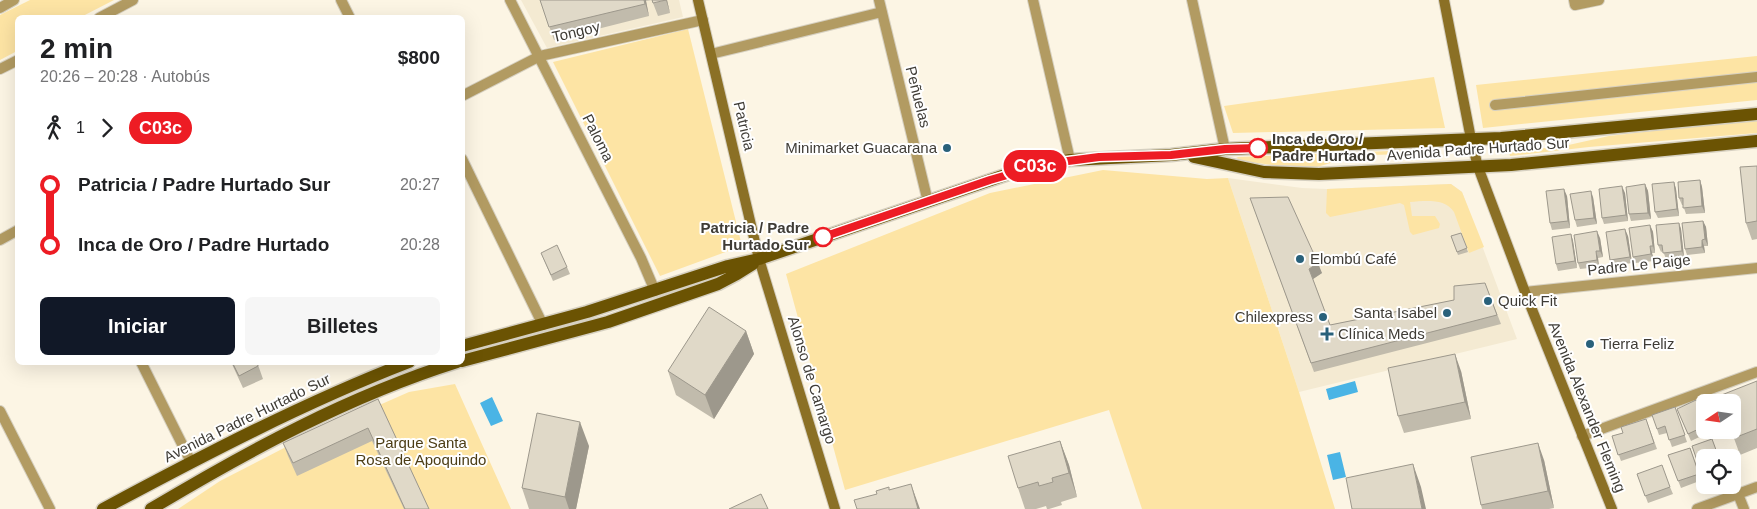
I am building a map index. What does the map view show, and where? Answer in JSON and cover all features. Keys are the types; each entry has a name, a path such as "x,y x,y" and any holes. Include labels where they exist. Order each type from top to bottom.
{"main road":[{"name":"Avenida Padre Hurtado Sur","path":"465,345 543,325 656,291 728,266 760,259 1023,169 1070,160 1171,155 1225,149 1501,138 1757,114"},
{"name":"Avenida Padre Hurtado Sur","path":"1171,155 1204,158 1264,172 1319,174 1478,167 1757,141"},
{"name":"Avenida Padre Hurtado Sur","path":"465,360 608,322 718,284 760,259"},
{"name":"Avenida Padre Hurtado Sur","path":"103,509 191,462 289,415 402,365"},
{"name":"Avenida Padre Hurtado Sur","path":"151,509 246,454 295,429 409,379 449,365"}],"street":[{"path":"0,8 14,0"},
{"path":"104,15 132,0"},
{"path":"341,0 348,15"},
{"name":"Paloma","path":"510,0 540,56 656,291"},
{"name":"Patricia","path":"698,0 760,259"},
{"name":"Peñuelas","path":"879,0 928,202"},
{"path":"1034,0 1070,160"},
{"path":"1192,0 1225,149"},
{"name":"Avenida Alexander Fleming","path":"1444,0 1478,167 1525,292 1612,509"},
{"path":"1574,0 1575,5 1599,0"},
{"path":"711,54 882,12"},
{"name":"Tongoy","path":"465,94 540,56 703,20"},
{"path":"0,69 15,62"},
{"path":"1495,105 1757,77"},
{"path":"465,165 543,325"},
{"path":"0,240 15,232"},
{"name":"Alonso de Camargo","path":"760,259 835,509"},
{"name":"Padre Le Paige","path":"1525,292 1757,268"},
{"path":"142,365 191,462"},
{"path":"1582,436 1757,372"},
{"path":"0,411 48,508"},
{"path":"1741,493 1757,487"},
{"path":"1697,509 1738,494 1744,509"}],"shaded area":[{"path":"521,0 679,0 683,17 547,48"},
{"path":"1228,178 1302,188 1327,189 1451,184 1462,192 1517,339 1299,392"}],"green space":[{"path":"30,0 114,0 85,15 15,15 15,52 0,60 0,15"},
{"path":"688,29 742,246 660,276 553,62"},
{"path":"1757,56 1757,100 1483,128 1476,85"},
{"path":"1434,77 1445,128 1233,133 1224,106"},
{"path":"1757,119 1757,133 1589,147 1510,156 1509,152 1564,146 1609,136"},
{"path":"1441,149 1441,153 1372,155 1344,159 1317,167 1272,165 1243,161 1236,158 1238,157"},
{"path":"1103,170 1207,179 1228,178 1299,392 1335,509 1142,509 1109,410 845,490 786,274 990,193"},
{"path":"1451,184 1462,192 1484,247 1469,253 1454,212 1440,202 1410,202 1412,216 1435,216 1440,224 1439,228 1413,235 1410,232 1404,205 1400,203 1330,217 1326,213 1327,189"},
{"name":"Parque Santa Rosa de Apoquindo","path":"455,384 511,509 178,509 220,481 284,448 409,392"}],"water":[{"path":"1355,381 1358,392 1329,400 1326,389"},
{"path":"492,397 503,421 491,426 480,403"},
{"path":"1340,452 1346,477 1333,480 1327,455"}],"building":[{"path":"540,0 644,0 645,4 549,27"},
{"path":"652,0 666,0 653,3"},
{"path":"1757,166 1757,221 1746,223 1740,167"},
{"path":"1700,180 1702,206 1683,208 1683,198 1679,198 1678,182"},
{"path":"1674,182 1677,209 1655,212 1652,184"},
{"path":"1645,184 1648,213 1629,214 1626,187"},
{"path":"1622,186 1626,215 1602,218 1599,189"},
{"path":"1564,189 1568,221 1550,223 1546,191"},
{"path":"1591,191 1594,218 1575,220 1570,194"},
{"path":"1288,197 1318,263 1309,269 1330,325 1454,300 1454,286 1485,283 1497,315 1311,363 1250,198"},
{"path":"1703,221 1705,239 1702,240 1702,247 1685,249 1682,223"},
{"path":"1679,223 1682,251 1663,253 1662,245 1658,245 1656,225"},
{"path":"1650,225 1653,246 1650,246 1651,254 1633,257 1629,228"},
{"path":"1625,229 1630,257 1610,260 1606,232"},
{"path":"1597,231 1600,251 1596,251 1597,260 1578,263 1574,235"},
{"path":"1461,233 1467,248 1457,252 1451,236"},
{"path":"1571,234 1575,261 1556,264 1552,237"},
{"path":"557,245 567,267 551,275 541,253"},
{"path":"709,307 746,331 705,395 668,371"},
{"path":"1455,354 1465,402 1398,416 1388,368"},
{"path":"234,365 258,365 258,366 239,376"},
{"path":"1757,381 1757,429 1741,435 1741,394 1724,394"},
{"path":"378,399 429,509 405,509 368,428 293,463 283,443"},
{"path":"1696,400 1696,430 1688,434 1677,409"},
{"path":"1675,407 1685,435 1669,440 1665,426 1657,429 1652,415"},
{"path":"537,413 580,422 565,497 522,488"},
{"path":"1646,419 1654,443 1618,455 1612,436 1623,433 1621,427"},
{"path":"1712,439 1716,449 1696,449 1696,458 1692,446"},
{"path":"1060,441 1069,473 1052,478 1053,482 1039,486 1038,482 1018,488 1008,456"},
{"path":"1538,443 1548,491 1481,505 1471,457"},
{"path":"1690,448 1696,465 1696,475 1678,481 1668,455"},
{"path":"1413,464 1422,509 1352,509 1346,478"},
{"path":"1662,465 1670,487 1645,496 1637,474"},
{"path":"911,484 918,509 857,509 854,500 877,494 876,491 889,487 889,490"},
{"path":"761,494 768,509 729,509"}],"bus line":[{"name":"C03c","path":"823,237 1023,169 1045,164 1099,157 1171,155 1225,149 1258,148"}],"place":[{"name":"Minimarket Guacarana","path":"947,148"},
{"name":"Inca de Oro / Padre Hurtado","path":"1258,148"},
{"name":"Patricia / Padre Hurtado Sur","path":"823,237"},
{"name":"Elombú Café","path":"1300,259"},
{"name":"Quick Fit","path":"1488,301"},
{"name":"Santa Isabel","path":"1447,313"},
{"name":"Chilexpress","path":"1323,317"},
{"name":"Clínica Meds","path":"1327,334"},
{"name":"Tierra Feliz","path":"1590,344"}]}
